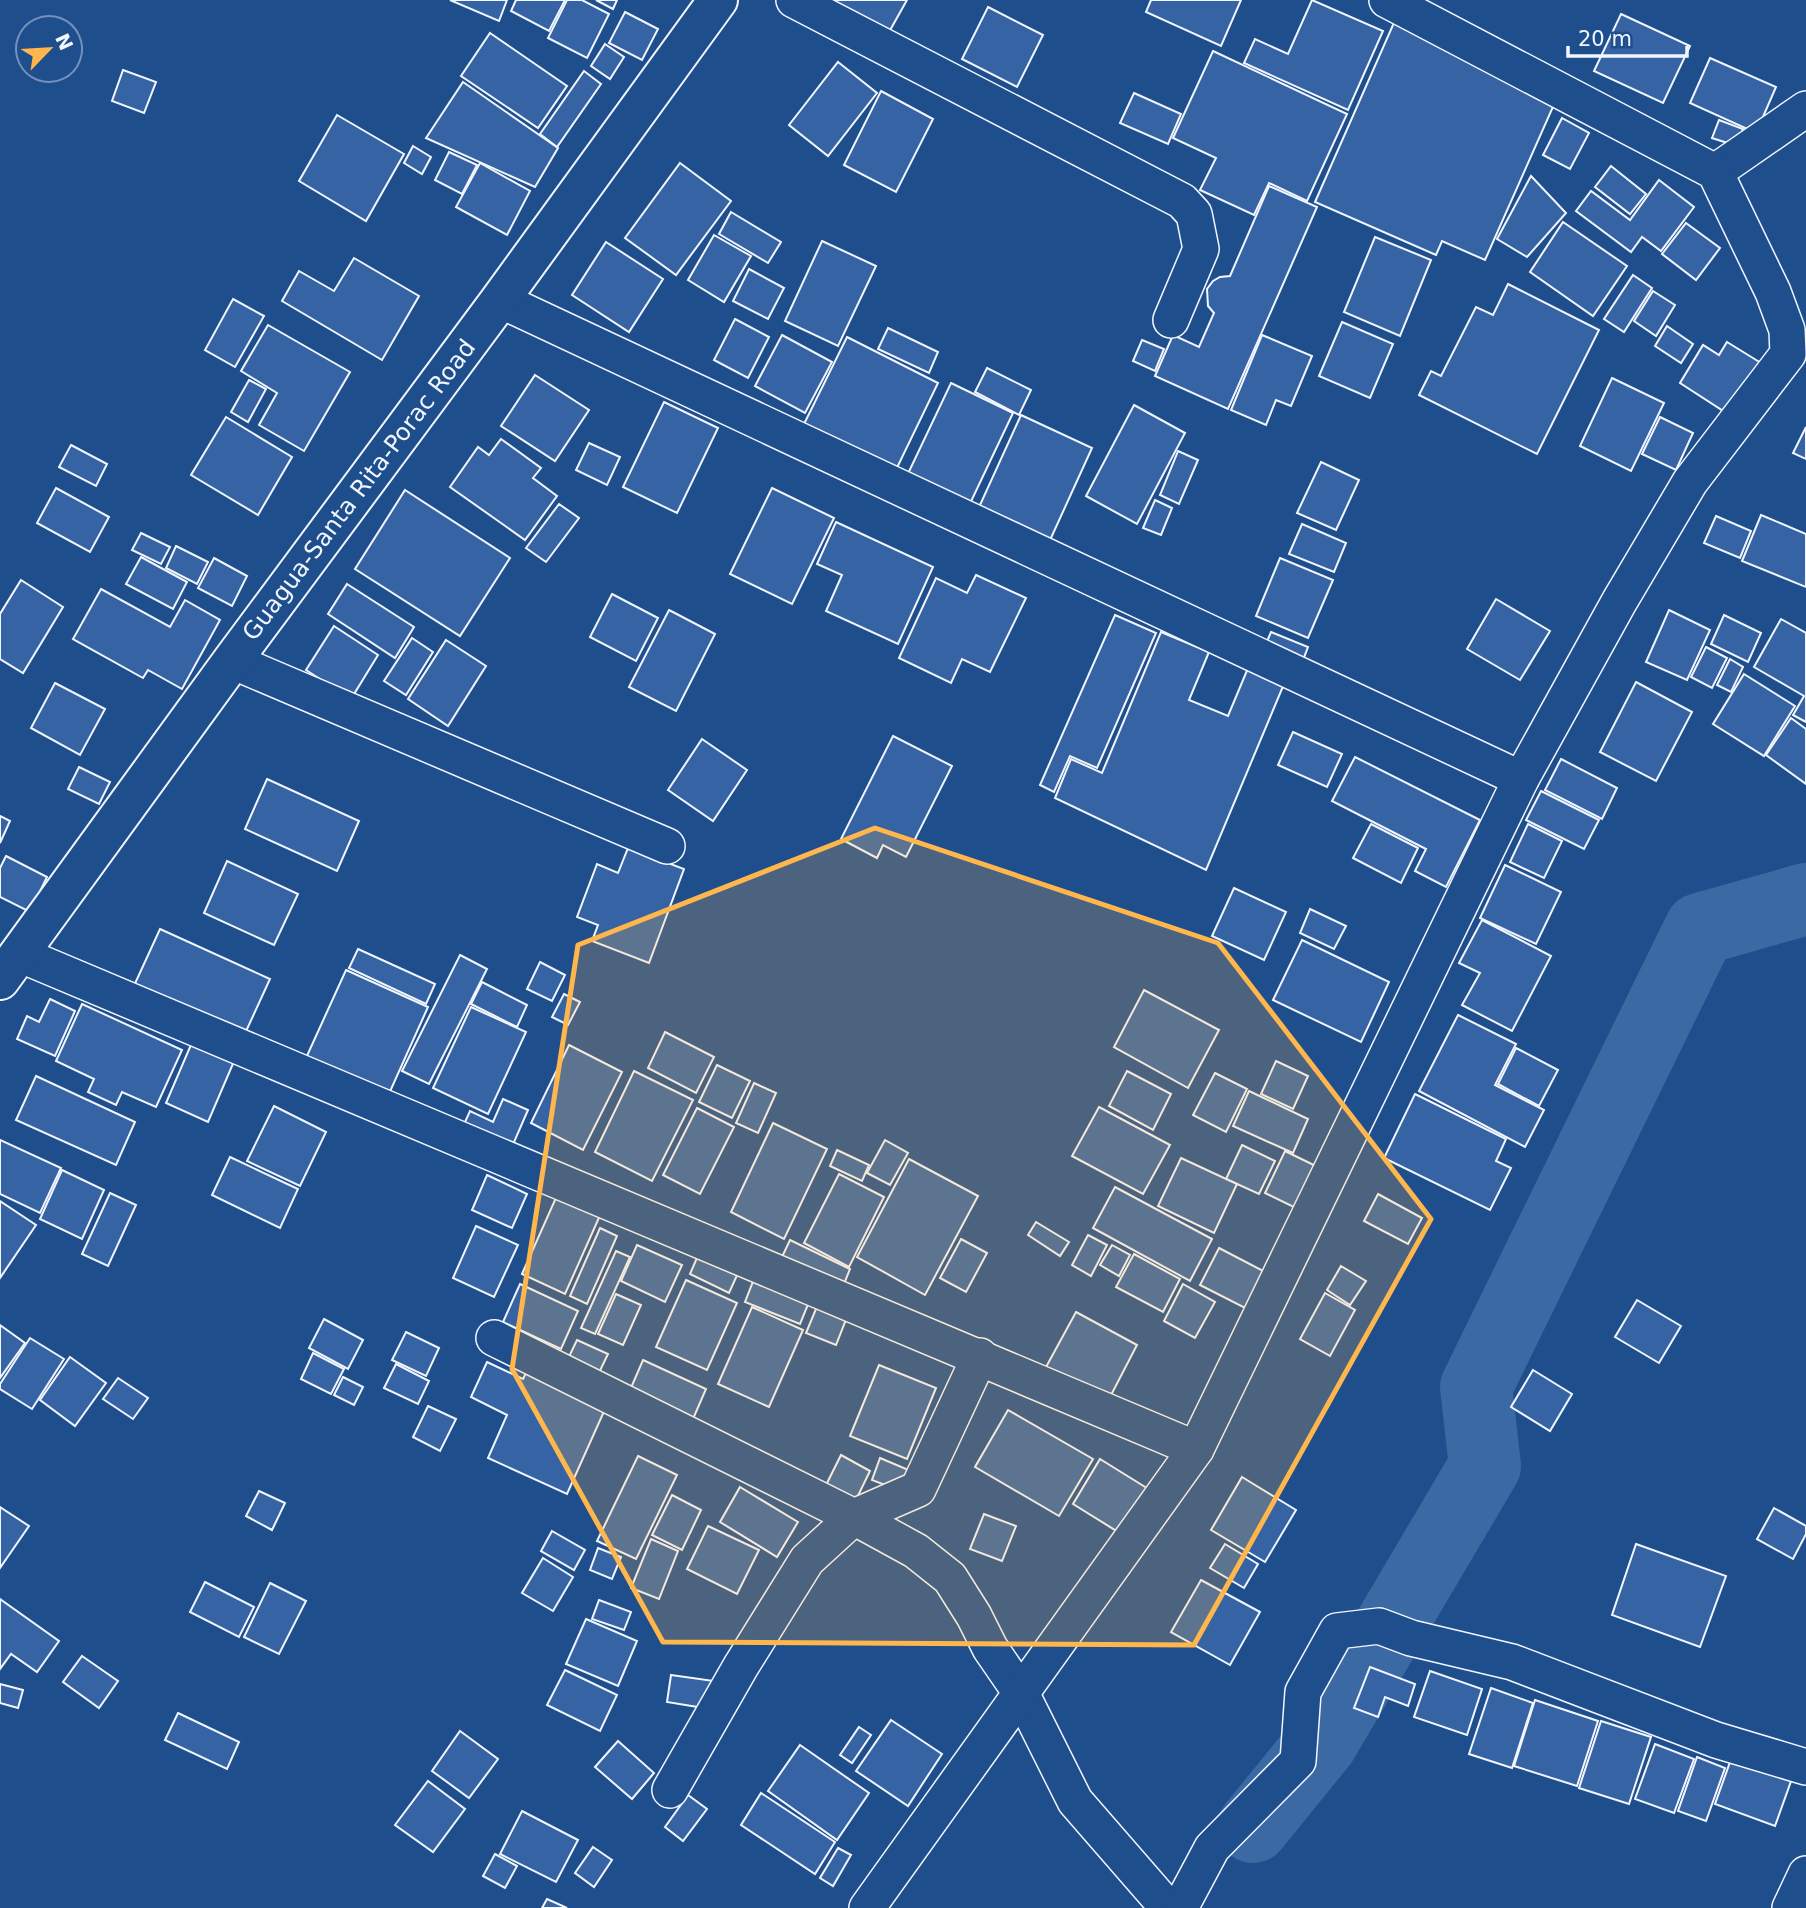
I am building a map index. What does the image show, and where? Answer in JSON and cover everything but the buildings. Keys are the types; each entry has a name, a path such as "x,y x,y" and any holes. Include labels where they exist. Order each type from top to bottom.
{"main road":[{"name":"Guagua-Santa Rita-Porac Road","path":"9,967 718,0"}],"street":[{"path":"794,0 1182,201 1194,214 1201,249 1171,320"},
{"path":"867,1908 1196,1449 1521,779 1619,602 1690,482 1788,354 1796,334 1715,172 1387,0"},
{"path":"1715,172 1806,109"},
{"path":"500,300 1521,779"},
{"path":"232,662 667,846"},
{"path":"9,967 980,1356 1196,1449"},
{"path":"494,1338 854,1517 916,1551 950,1578 990,1648 1021,1693 1075,1801 1168,1908"},
{"path":"670,1790 741,1666 807,1560 854,1517 918,1489 980,1356"},
{"path":"1180,1908 1212,1847 1298,1761 1303,1692 1338,1631 1379,1626 1411,1638 1512,1662 1716,1740 1806,1767"},
{"path":"1790,1908 1806,1874"}],"highlighted area":[{"path":"875,828 1218,943 1431,1219 1194,1645 663,1642 512,1369 578,945"}],"waterway":[{"path":"1253,1827 1322,1742 1485,1466 1476,1387 1700,929 1806,899"}]}
